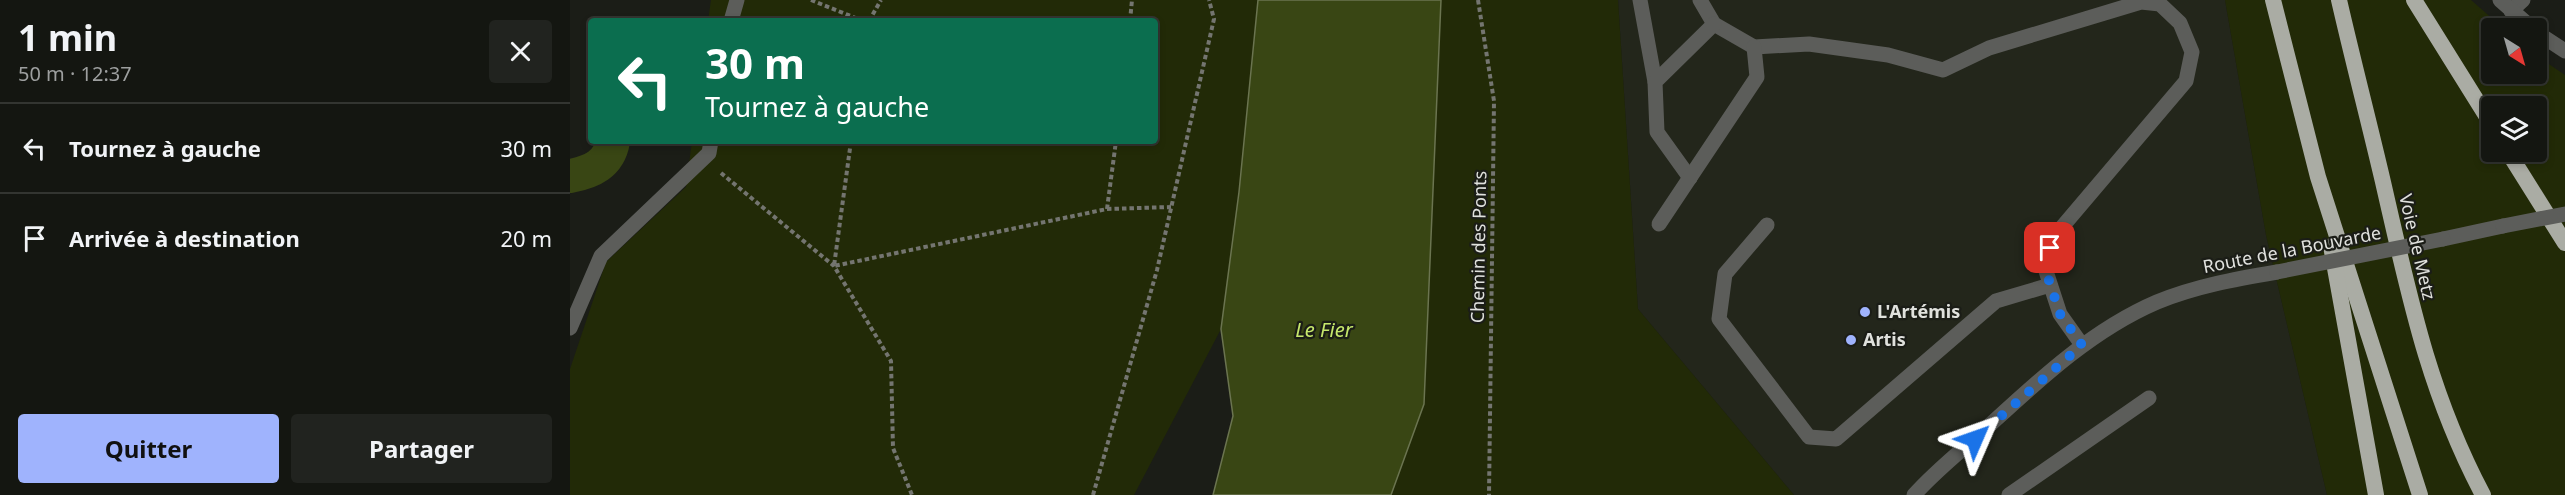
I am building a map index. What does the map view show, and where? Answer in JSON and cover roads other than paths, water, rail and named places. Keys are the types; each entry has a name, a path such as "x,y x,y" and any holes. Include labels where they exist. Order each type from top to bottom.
{"highway":[{"path":"2273,0 2318,177 2420,495"},
{"name":"Voie de Metz","path":"2339,0 2407,296 2429,372 2483,495"},
{"path":"2414,0 2481,107"},
{"path":"2514,162 2565,243"},
{"path":"2318,177 2376,495"}],"street":[{"path":"732,18 737,0"},
{"path":"1640,0 1655,82 1657,132 1690,178"},
{"path":"1700,0 1714,24 1754,47 1809,44 1888,55 1943,70 1989,48 2119,8 2141,2 2160,4 2180,23 2193,52 2186,81 2057,232 2043,262 2060,314 2082,345"},
{"path":"2505,6 2523,0"},
{"path":"2505,6 2520,18"},
{"path":"1655,82 1714,24"},
{"path":"2547,39 2565,51"},
{"path":"1659,224 1757,77 1754,47"},
{"path":"570,328 601,256 710,153 711,144"},
{"name":"Route de la Bouvarde","path":"1914,495 2082,345 2128,316 2160,301 2218,282 2565,214"},
{"path":"1767,225 1725,274 1719,319 1809,437 1836,439 1996,301 2050,285"},
{"path":"2009,495 2150,398"}],"water":[{"name":"Le Fier","path":"1258,0 1441,0 1424,404 1391,495 1213,495 1233,416 1221,329 1239,192"}],"waterway":[{"path":"570,176 598,166 608,156 612,144"}],"place":[{"name":"L'Artémis","path":"1865,312"},
{"name":"Artis","path":"1851,340"}]}
